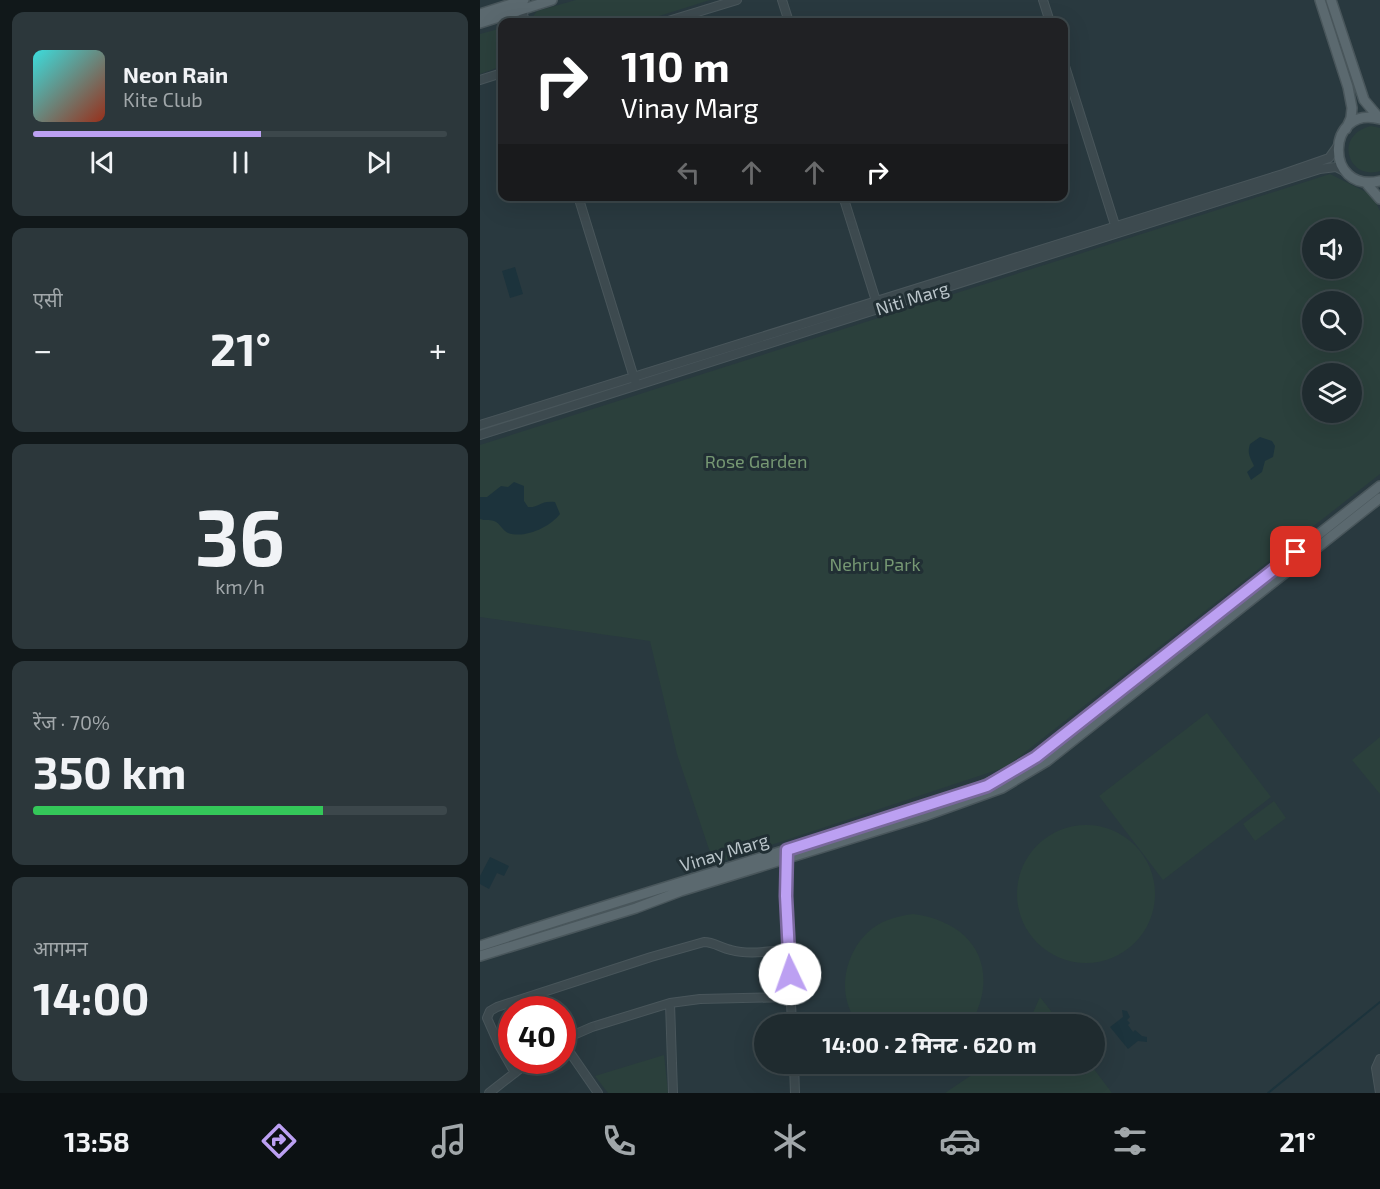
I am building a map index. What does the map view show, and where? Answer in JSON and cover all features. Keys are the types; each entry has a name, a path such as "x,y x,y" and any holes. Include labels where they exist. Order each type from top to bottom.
{"main road":[{"path":"480,14 521,3 552,0"},
{"path":"1320,0 1348,87 1352,108 1346,129"},
{"path":"1331,0 1364,100 1380,119"},
{"path":"480,23 521,3"},
{"path":"1380,119 1372,117 1360,119 1341,135 1337,147 1344,171 1354,179 1366,183 1380,181"},
{"path":"1366,183 1380,199"},
{"name":"Vinay Marg","path":"787,854 987,786 1013,772 1036,757 1380,486"},
{"name":"Vinay Marg","path":"480,954 603,906 787,854 1002,788 1047,761 1380,498"}],"street":[{"path":"678,18 737,0"},
{"path":"782,0 788,18"},
{"path":"1043,0 1049,18"},
{"path":"521,3 524,18"},
{"path":"480,80 498,74"},
{"path":"1068,76 1115,225"},
{"name":"Niti Marg","path":"878,304 1115,225 1329,158 1337,147"},
{"name":"Niti Marg","path":"480,435 635,381 878,304 1320,169 1336,167 1344,171"},
{"path":"580,201 635,381"},
{"path":"845,201 878,304"},
{"name":"Niti Marg","path":"480,425 635,381"},
{"path":"787,854 786,896 792,1014"},
{"path":"531,996 704,942 712,942 729,950 738,951 788,950"},
{"path":"576,1034 670,1003 700,999 791,997"},
{"path":"670,1003 673,1093"},
{"path":"498,1007 490,1011 487,1018 498,1043"},
{"path":"1380,1059 1376,1068 1380,1093"},
{"path":"576,1061 598,1093"},
{"path":"489,1093 514,1074"},
{"path":"794,1074 795,1093"}],"green space":[{"path":"576,0 710,0 653,18 532,18 537,11"},
{"path":"498,29 498,67 480,74 480,34"},
{"path":"1371,126 1380,128 1380,171 1369,172 1353,164 1349,156 1349,147 1352,138 1359,131"},
{"name":"Nehru Park","path":"1330,174 1372,195 1380,211 1380,474 1006,767 714,864 677,754 650,641 480,617 480,445"},
{"path":"1207,713 1271,797 1163,880 1099,796"},
{"path":"1380,737 1380,794 1352,760"},
{"path":"1274,801 1286,818 1255,841 1243,824"},
{"path":"1086,825 1112,830 1135,845 1150,868 1155,894 1150,920 1135,943 1112,958 1086,963 1060,958 1037,943 1022,920 1017,894 1022,868 1037,845 1060,830"},
{"path":"913,914 935,919 952,927 967,938 977,951 982,967 983,985 980,1004 976,1014 852,1014 845,987 846,973 855,948 873,928 892,918"},
{"path":"1040,997 1053,1014 1032,1014"},
{"path":"664,1055 668,1093 608,1093 595,1076"},
{"path":"973,1074 1098,1074 1112,1093 945,1093"}],"water":[{"path":"515,267 523,294 510,298 502,271"},
{"path":"1260,437 1272,441 1275,446 1273,457 1265,461 1262,472 1251,480 1247,472 1254,466 1249,455 1249,447"},
{"path":"514,482 524,486 524,501 528,507 555,502 560,514 537,531 522,534 508,533 492,520 480,519 480,497 487,497 501,486 508,487"},
{"path":"490,857 509,866 504,876 497,873 489,889 480,884 480,876"},
{"path":"1122,1010 1127,1011 1130,1017 1127,1020 1130,1023 1128,1025 1133,1032 1135,1030 1147,1037 1147,1042 1138,1041 1128,1049 1110,1027 1123,1017"}],"waterway":[{"path":"1268,1093 1380,1002"}],"route":[{"path":"790,974 786,896 787,850 987,786 1013,772 1036,757 1296,552"}],"park label":[{"name":"Rose Garden","path":"756,461"}]}
